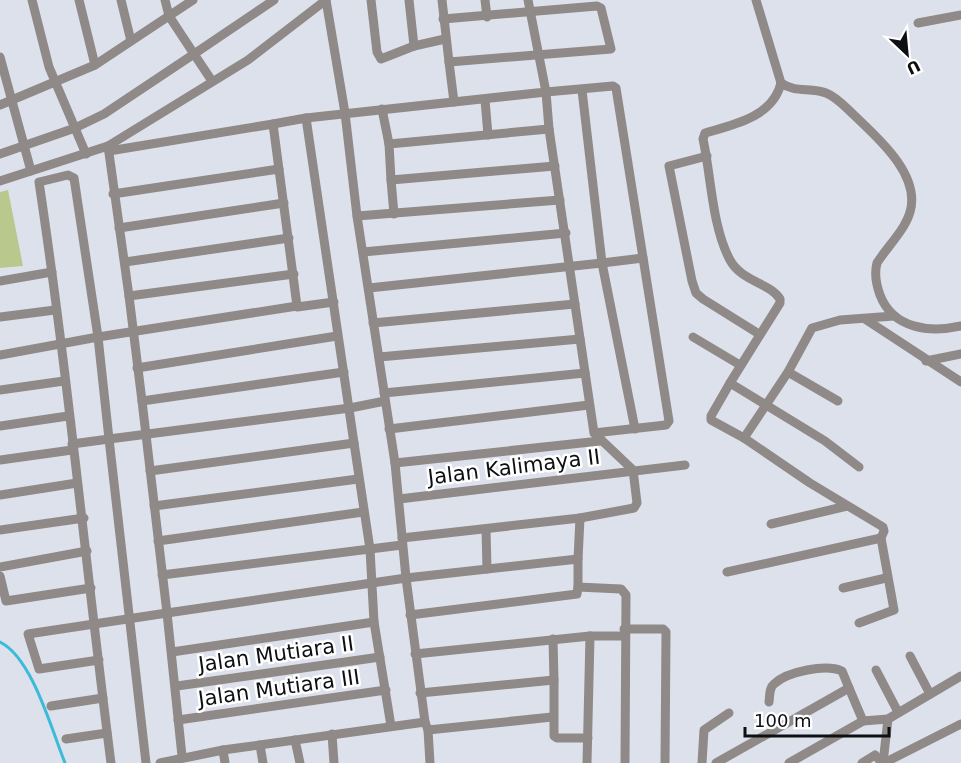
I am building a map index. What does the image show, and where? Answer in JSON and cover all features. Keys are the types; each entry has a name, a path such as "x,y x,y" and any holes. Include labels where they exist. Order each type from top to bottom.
{"street":[{"path":"32,0 55,83 86,154"},
{"path":"79,0 95,65"},
{"path":"121,0 131,42"},
{"path":"165,0 169,16 210,78"},
{"path":"0,105 95,65 193,0"},
{"path":"0,154 75,128 104,114 196,57 274,0"},
{"path":"109,148 210,78 248,60 326,0 345,113 357,216 395,463 410,615 430,763"},
{"path":"371,0 377,52 381,59 414,46 445,39"},
{"path":"409,0 414,46"},
{"path":"442,0 454,102"},
{"path":"485,0 487,17"},
{"path":"162,575 370,549 402,542 580,518 634,508 637,503 633,470 597,437 589,405 571,267 549,129 546,92 528,0"},
{"path":"756,0 781,83 776,95 755,116 705,133 703,138 716,209 730,261 744,276 780,299 780,303 740,365 711,416 711,420 744,438 883,527 884,531 880,538 894,612 860,623"},
{"path":"443,19 597,6 601,8 611,49 449,62"},
{"path":"918,23 961,15"},
{"path":"0,57 31,171"},
{"path":"781,83 794,89 825,92 839,102 881,138 903,173 912,203 910,214 877,263 874,272 884,305 894,316 924,329 961,326"},
{"path":"0,181 109,148 306,118 546,92 616,88 669,421 666,425 597,437 395,463"},
{"path":"582,90 603,263 635,429"},
{"path":"484,100 488,135"},
{"path":"382,109 389,144 394,214"},
{"path":"306,118 370,549 374,622 391,726"},
{"path":"273,124 297,307"},
{"path":"389,144 549,129"},
{"path":"109,148 113,194 134,330 177,686 178,720 186,759"},
{"path":"707,156 669,166 692,281 696,293 703,299 759,334"},
{"path":"391,180 555,166"},
{"path":"113,194 279,168"},
{"path":"111,763 84,518 72,447 39,182 71,175 74,178 98,337 146,763"},
{"path":"357,216 560,200"},
{"path":"119,228 284,203"},
{"path":"363,252 566,233"},
{"path":"125,262 289,238"},
{"path":"369,288 643,258"},
{"path":"0,281 52,272"},
{"path":"129,296 294,274"},
{"path":"0,355 60,346 134,330 333,302"},
{"path":"374,323 575,304"},
{"path":"0,317 55,309"},
{"path":"744,438 788,372 812,328 822,323 894,316"},
{"path":"865,319 961,382"},
{"path":"137,368 337,336"},
{"path":"693,337 740,365"},
{"path":"379,357 580,339"},
{"path":"926,361 961,354"},
{"path":"142,401 344,372"},
{"path":"0,460 109,439 350,408 384,397 585,372"},
{"path":"788,372 838,401"},
{"path":"0,390 64,381"},
{"path":"730,383 859,466"},
{"path":"389,429 589,405"},
{"path":"0,426 68,416"},
{"path":"150,471 354,442"},
{"name":"Jalan Kalimaya II","path":"399,499 685,465"},
{"path":"154,506 358,479"},
{"path":"0,495 78,483"},
{"path":"771,525 847,506"},
{"path":"158,541 363,512"},
{"path":"0,530 84,518"},
{"path":"577,591 580,518"},
{"path":"486,529 487,569"},
{"path":"727,572 880,538"},
{"path":"0,567 87,551"},
{"path":"99,660 39,669 28,634 406,578 578,559"},
{"path":"0,576 6,601 91,588"},
{"path":"843,588 886,578"},
{"path":"410,615 612,586 624,591 625,763"},
{"path":"172,652 374,622"},
{"path":"415,654 663,629 666,632 665,763"},
{"path":"587,763 590,636"},
{"path":"553,639 552,717 555,737 588,738"},
{"path":"910,656 930,694"},
{"name":"Jalan Mutiara II","path":"177,686 380,657"},
{"path":"769,702 771,689 775,683 797,674 822,669 842,672 863,722"},
{"path":"876,670 898,712"},
{"path":"789,763 863,722 888,719 961,676"},
{"path":"420,693 554,680"},
{"path":"716,763 849,688"},
{"name":"Jalan Mutiara III","path":"178,720 386,690"},
{"path":"51,706 103,698"},
{"path":"702,763 704,730 729,713"},
{"path":"160,763 223,750 391,726 426,726 552,717"},
{"path":"883,763 888,719"},
{"path":"883,763 961,724"},
{"path":"66,739 107,733"},
{"path":"332,734 334,763"},
{"path":"295,740 300,763"},
{"path":"260,745 263,763"},
{"path":"223,750 225,763"},
{"path":"862,763 875,755 883,763"}],"green space":[{"path":"8,190 23,266 0,268 0,192"}],"waterway":[{"path":"0,642 11,650 31,678 65,763"}]}
